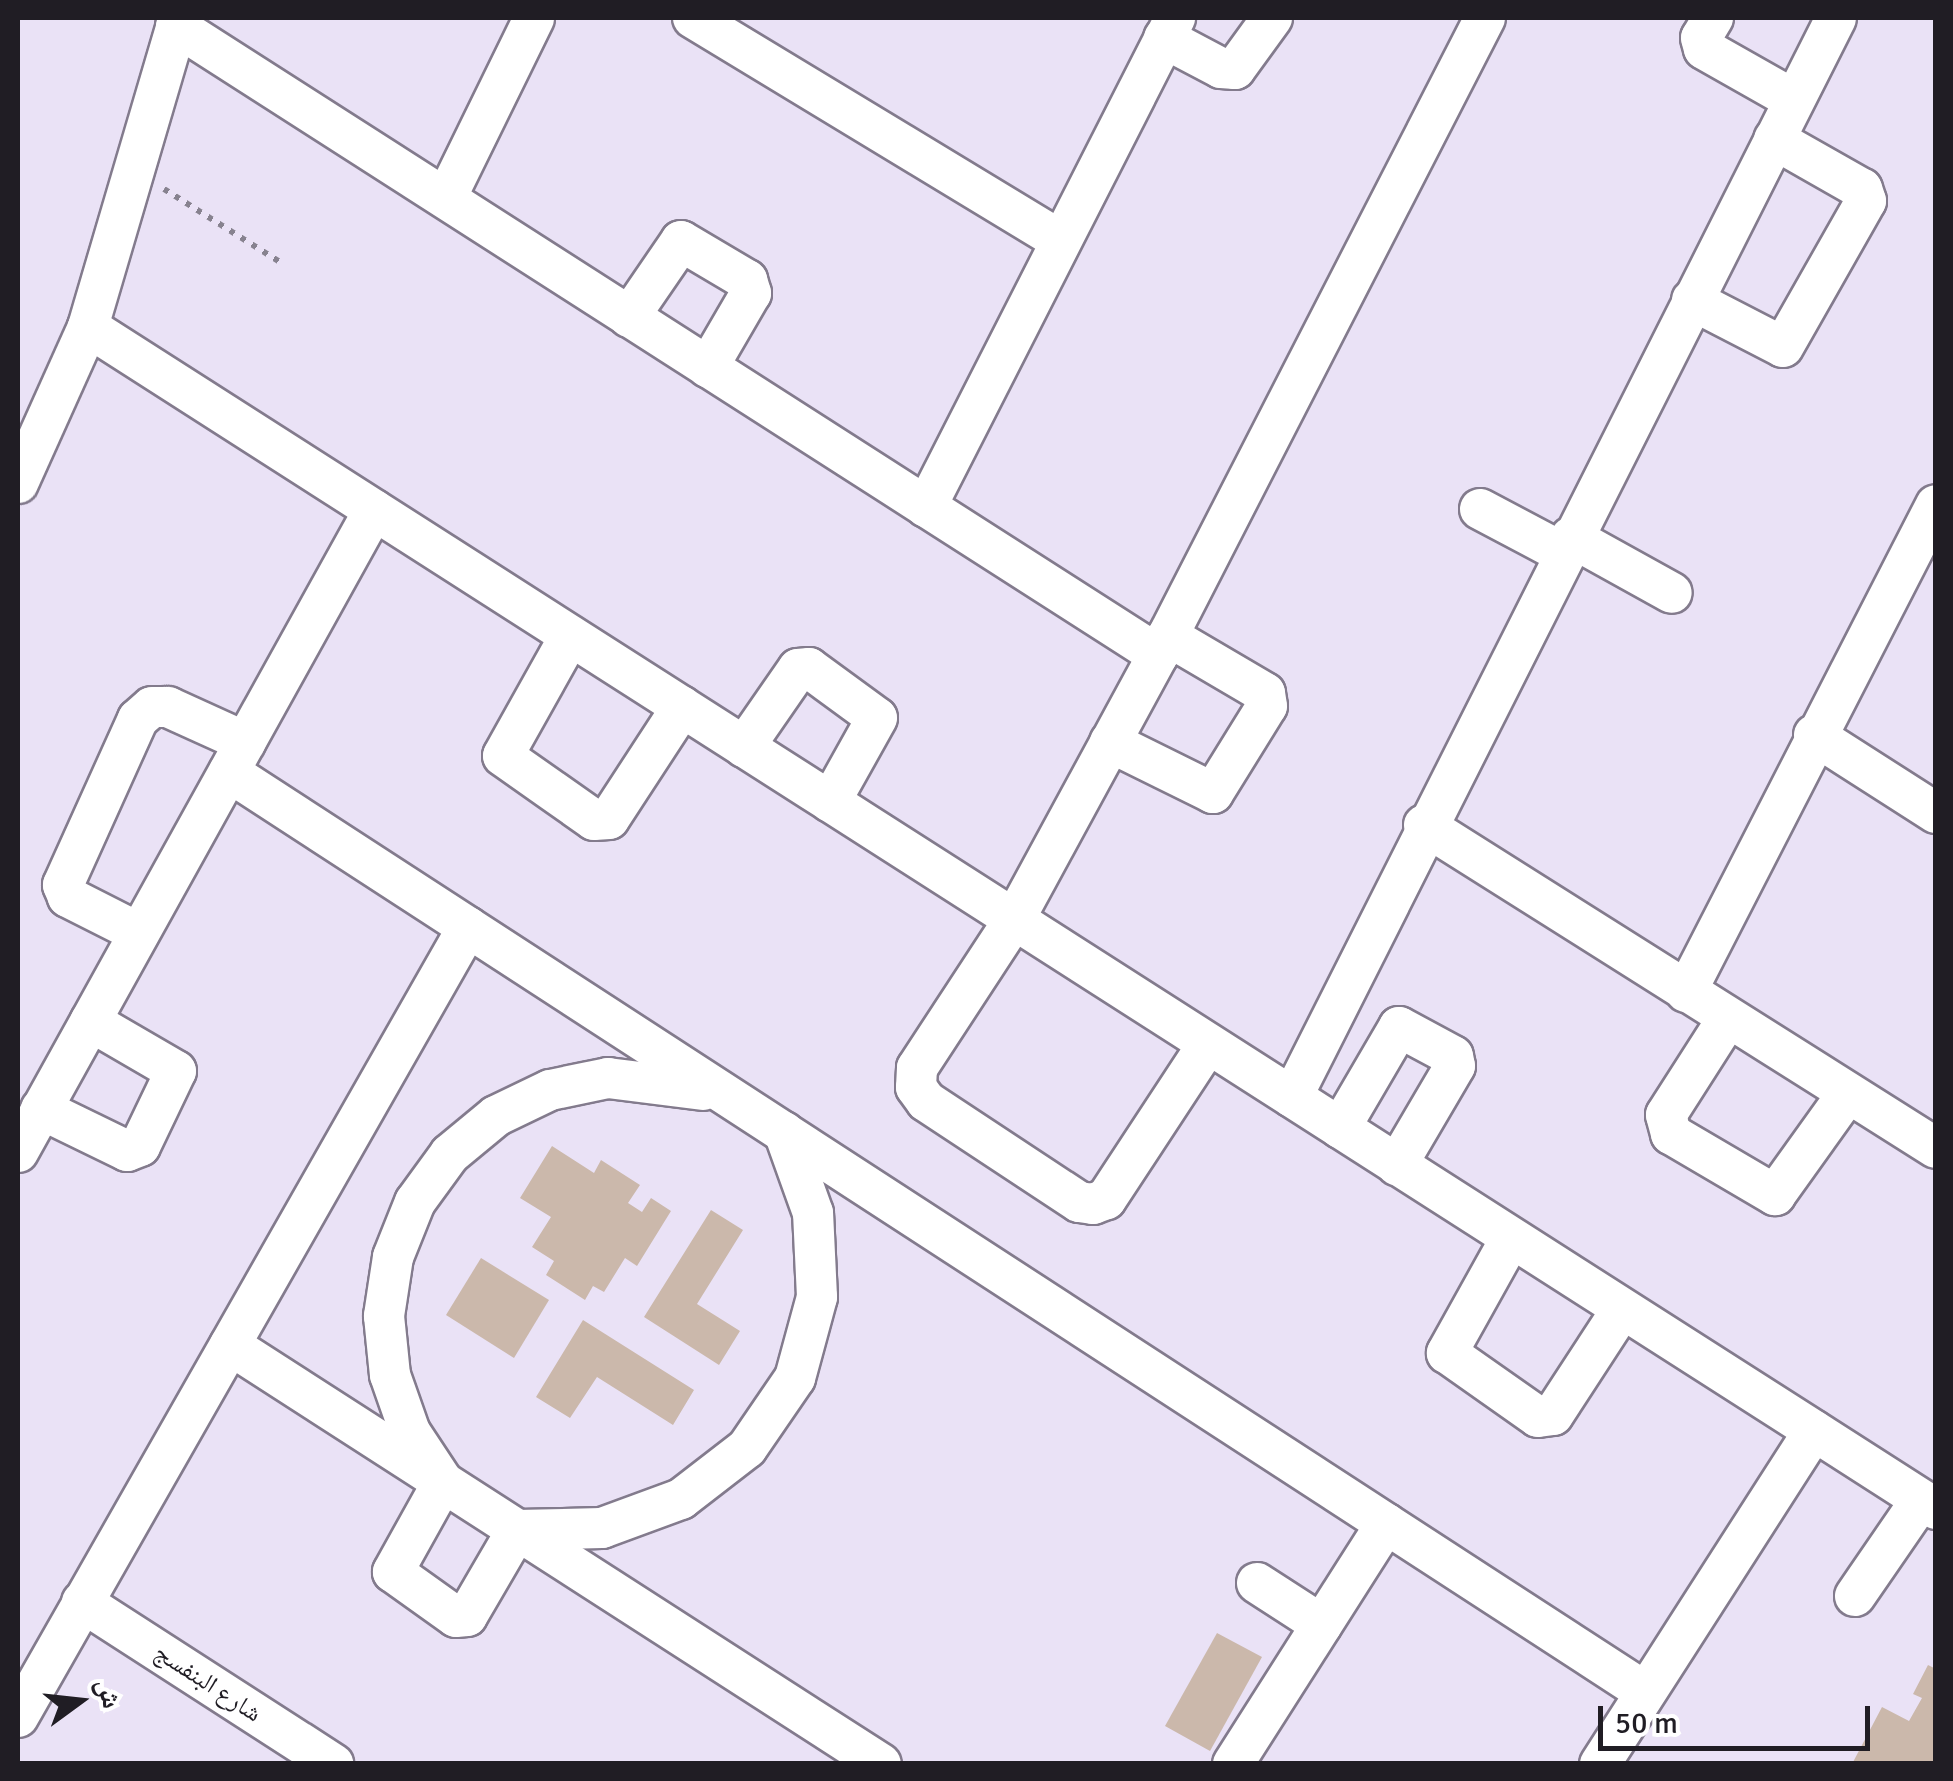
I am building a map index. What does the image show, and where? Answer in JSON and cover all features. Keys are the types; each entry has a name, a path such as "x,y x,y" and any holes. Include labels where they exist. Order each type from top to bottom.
{"street":[{"path":"446,198 534,18"},
{"path":"693,18 1061,241"},
{"path":"926,507 1170,28 1235,69 1272,18"},
{"path":"1208,1044 1106,1199 1079,1202 926,1101 916,1087 918,1068 1014,920 1163,646 1485,18"},
{"path":"1713,18 1702,38 1704,49 1794,100"},
{"path":"1292,1098 1424,824 1836,18"},
{"path":"18,484 88,328 178,22 926,507 1163,646 1265,694 1267,706 1213,793 1110,742"},
{"path":"1692,300 1783,348 1866,201 1862,189 1774,139"},
{"path":"629,316 676,243 686,242 732,270 747,280 751,293 708,367"},
{"path":"88,328 1928,1504 1855,1596"},
{"path":"1686,992 1814,735 1936,506"},
{"path":"1480,509 1672,592"},
{"path":"18,1152 374,510"},
{"path":"570,636 503,756 594,820 609,819 682,707"},
{"path":"744,747 798,669 809,668 877,718 830,802"},
{"path":"139,932 68,896 62,884 138,718 152,708 168,707 468,928 1645,1692"},
{"path":"1814,735 1936,812"},
{"path":"1424,824 1936,1148"},
{"path":"18,1717 468,928"},
{"path":"1728,1018 1666,1115 1671,1134 1775,1194 1848,1094"},
{"path":"41,1109 126,1151 140,1146 176,1072 90,1021"},
{"path":"1340,1128 1399,1027 1438,1046 1456,1066 1397,1165"},
{"path":"443,1482 410,1432 390,1376 384,1316 392,1258 427,1186 450,1154 496,1116 550,1090 608,1078 668,1081 726,1095"},
{"path":"517,1530 602,1528 681,1500 747,1448 795,1378 817,1297 813,1212 784,1132"},
{"path":"1511,1238 1447,1352 1538,1417 1553,1415 1622,1309"},
{"path":"230,1345 881,1764"},
{"path":"1600,1764 1814,1431"},
{"path":"443,1482 393,1572 456,1617 467,1616 517,1530"},
{"path":"1233,1764 1386,1524"},
{"path":"1257,1583 1322,1625"},
{"name":"شارع البنفسج","path":"82,1602 333,1764"}],"path":[{"path":"134,170 280,262"}],"building":[{"path":"552,1146 594,1173 601,1160 640,1185 628,1203 642,1212 651,1198 671,1211 637,1266 625,1258 604,1292 593,1286 585,1300 546,1275 554,1261 532,1247 551,1217 520,1198"},
{"path":"711,1210 743,1230 697,1304 740,1331 719,1365 644,1317"},
{"path":"481,1258 549,1300 514,1358 446,1315"},
{"path":"583,1320 694,1390 673,1425 597,1377 570,1418 536,1397"},
{"path":"1217,1633 1262,1657 1210,1751 1165,1726"},
{"path":"1928,1665 1936,1669 1936,1764 1852,1764 1882,1707 1909,1721 1922,1698 1913,1694"}]}
